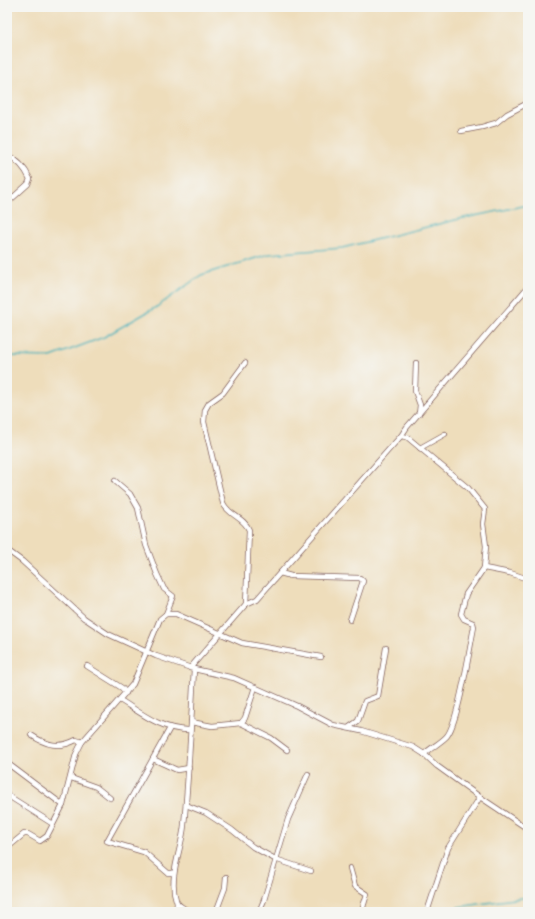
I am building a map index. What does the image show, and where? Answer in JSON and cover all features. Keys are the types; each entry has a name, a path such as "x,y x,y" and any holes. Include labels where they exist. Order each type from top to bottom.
{"street":[{"path":"460,130 482,127 496,123 507,114 528,103"},
{"path":"7,154 22,165 30,179 28,184 7,203"},
{"path":"176,912 177,903 174,873 184,827 186,805 189,768 192,668 246,604 257,599 401,436 407,427 528,287"},
{"path":"245,363 223,393 209,403 204,422 223,503 227,511 246,523 249,530 246,604"},
{"path":"416,363 417,380 415,390 420,405 419,414"},
{"path":"420,448 445,434"},
{"path":"401,436 407,437 468,488 484,505 484,568 466,594 461,614 464,619 473,623 474,627 462,690 450,730 446,736 424,754"},
{"path":"7,848 24,834 28,834 38,840 44,840 63,805 76,754 82,742 133,684 160,619 166,614 173,596 164,589 146,545 138,508 130,494 115,481"},
{"path":"7,550 22,561 72,608 96,627 146,652 192,668 234,678 297,706 332,725 348,728 413,747 480,798 528,829"},
{"path":"484,568 510,573 528,579"},
{"path":"280,573 291,576 360,578 363,580 350,620"},
{"path":"166,614 176,614 242,643 321,657"},
{"path":"348,728 358,721 365,701 378,696 386,648"},
{"path":"87,666 122,688 126,693"},
{"path":"241,723 245,718 255,687"},
{"path":"120,700 155,722 170,728 190,730"},
{"path":"190,722 212,726 241,723 271,738 287,750"},
{"path":"170,728 107,841 144,852 168,873 174,873"},
{"path":"31,735 40,742 57,745 69,744 76,740 82,742"},
{"path":"152,758 177,770 189,768"},
{"path":"7,762 63,805"},
{"path":"259,912 264,900 288,819 308,774"},
{"path":"71,778 96,787 110,798"},
{"path":"7,795 53,824"},
{"path":"463,826 480,798"},
{"path":"427,912 448,848 480,798"},
{"path":"186,805 206,813 232,830 253,847 275,859 311,871"},
{"path":"350,868 355,886 367,894 363,907 365,912"},
{"path":"216,912 225,888 226,877"},
{"path":"177,903 189,912"}],"waterway":[{"path":"7,356 51,357 104,337 158,306 201,275 269,254 342,248 459,219 528,205"},
{"path":"458,907 528,897"}]}
